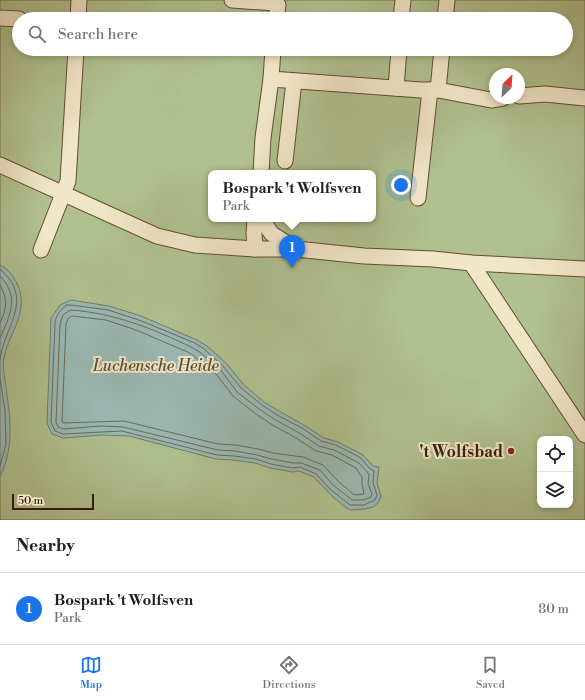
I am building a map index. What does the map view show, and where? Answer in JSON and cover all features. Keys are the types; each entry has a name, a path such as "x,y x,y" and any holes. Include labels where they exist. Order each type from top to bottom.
{"lane":[{"path":"78,12 79,0"},
{"path":"232,0 276,3 278,5 277,12"},
{"path":"402,12 403,0"},
{"path":"446,12 447,0"},
{"path":"0,18 12,19"},
{"path":"41,250 68,181 76,56"},
{"path":"261,170 263,138 273,56"},
{"path":"396,88 398,56"},
{"path":"418,198 441,56"},
{"path":"271,79 434,90 489,100"},
{"path":"285,161 294,81"},
{"path":"525,96 545,94 585,98"},
{"path":"0,165 157,236 195,245 255,249 296,249 364,256 585,269"},
{"path":"255,249 254,233 256,222"},
{"path":"263,222 272,234 296,249"},
{"path":"470,263 585,435"}],"green space":[{"name":"Luchensche Heide","path":"0,0 585,0 585,520 0,520"}],"water":[{"path":"0,265 8,270 17,283 21,297 21,305 18,321 8,344 4,359 10,437 7,457 0,476"},
{"path":"71,300 109,306 141,316 197,340 207,346 226,363 244,385 264,402 324,438 338,442 363,455 373,466 379,467 377,483 381,496 378,503 373,507 351,510 333,497 314,477 299,471 293,472 270,468 255,463 216,459 129,436 102,435 63,438 52,434 47,423 51,318 60,305"}],"place":[{"name":"Bospark 't Wolfsven","path":"292,268"},
{"name":"'t Wolfsbad","path":"511,451"}]}
